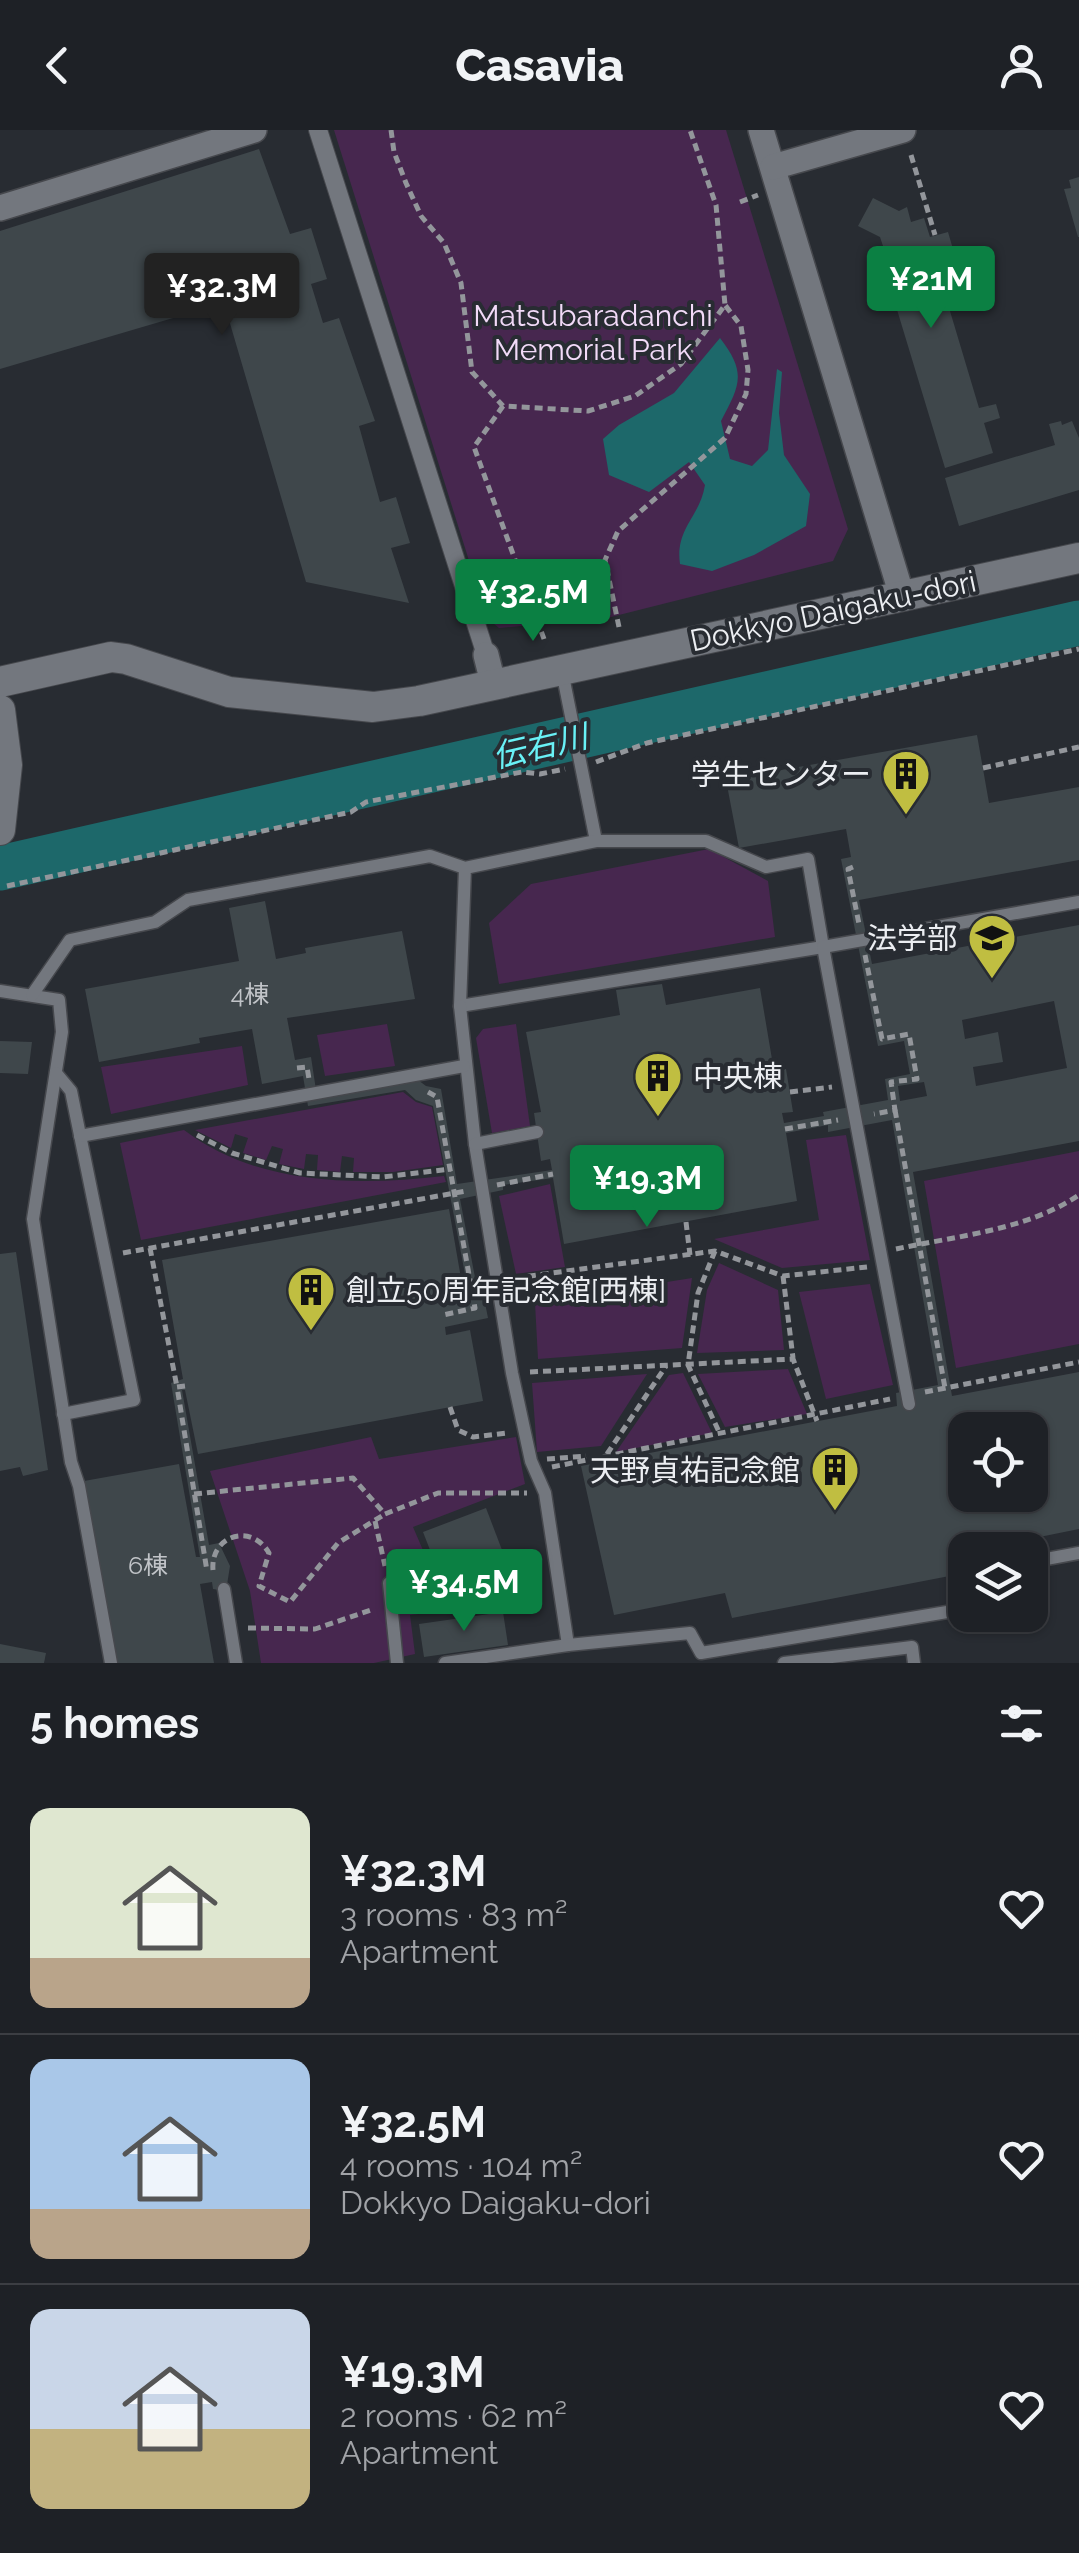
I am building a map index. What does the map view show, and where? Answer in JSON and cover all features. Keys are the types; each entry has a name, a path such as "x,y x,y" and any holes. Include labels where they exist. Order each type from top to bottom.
{"street":[{"path":"0,208 254,130"},
{"path":"318,130 490,669"},
{"path":"761,130 902,596"},
{"path":"773,167 907,142"},
{"name":"Dokkyo Daigaku-dori","path":"0,682 111,657 229,692 373,707 419,701 490,669 562,668 1079,558"},
{"path":"0,710 7,765 2,821"}],"lane":[{"path":"562,668 596,841"},
{"path":"32,996 70,940 155,922 188,900 430,856 466,868 596,841 706,840 766,867 808,859 908,1400"},
{"path":"466,868 460,1006 464,1066 512,1373 534,1466 545,1493 568,1645"},
{"path":"460,1006 1079,902"},
{"path":"0,991 59,1000 62,1032 33,1219 64,1414 111,1663"},
{"path":"80,1136 464,1066"},
{"path":"56,1073 71,1092 134,1400 64,1414"},
{"path":"475,1144 537,1132"},
{"path":"1048,1559 1079,1553"},
{"path":"389,1584 397,1663"},
{"path":"224,1589 236,1663"},
{"path":"445,1663 690,1632 701,1653 948,1611"},
{"path":"784,1663 912,1648 914,1663"}],"path":[{"path":"391,130 406,184 421,216 444,243 461,283 472,372 503,406 588,411 635,396 681,364 726,305"},
{"path":"618,626 605,560 618,531 726,438 746,394 748,370 741,326 726,305 716,205 690,130"},
{"path":"907,142 935,235"},
{"path":"503,406 474,448 544,639"},
{"path":"8,886 352,812 366,802 522,772 540,774 623,754 646,743 1079,649"},
{"path":"983,768 1079,747"},
{"path":"853,867 848,868 882,1039 909,1034 916,1056 916,1079 891,1082 945,1388"},
{"path":"297,1068 307,1067 311,1094"},
{"path":"790,1092 850,1084"},
{"path":"422,1089 438,1097 476,1308 443,1315"},
{"path":"785,1129 896,1110"},
{"path":"179,1116 204,1140 232,1153 300,1173 383,1177 451,1170"},
{"path":"104,1256 553,1174"},
{"path":"497,1281 715,1252 783,1276 880,1259 919,1244 1057,1210 1079,1195"},
{"path":"686,1222 690,1255"},
{"path":"150,1248 181,1387 194,1494 210,1571 212,1561 227,1540 249,1535 262,1541 269,1553 259,1586 290,1602 338,1544 385,1514 438,1492 545,1493"},
{"path":"715,1252 698,1293 688,1365 720,1434"},
{"path":"783,1276 794,1359 815,1418"},
{"path":"512,1373 794,1359"},
{"path":"534,1466 815,1418 1079,1362"},
{"path":"534,1466 608,1454 666,1366"},
{"path":"450,1407 458,1430 473,1436 525,1432"},
{"path":"194,1494 353,1478 385,1514"},
{"path":"375,1520 389,1584"},
{"path":"230,1628 316,1629 391,1603"}],"green space":[{"name":"Matsubaradanchi Memorial Park","path":"334,130 726,130 848,529 833,561 607,618 499,628 487,618"},
{"path":"709,849 768,881 775,937 499,984 489,923 531,884"},
{"path":"387,1024 395,1066 325,1076 317,1035"},
{"path":"516,1024 530,1126 492,1133 476,1038 483,1029"},
{"path":"242,1046 248,1085 111,1114 101,1067"},
{"path":"403,1092 432,1107 443,1165 393,1172 353,1172 354,1158 342,1156 340,1172 317,1170 318,1155 306,1154 304,1169 279,1164 283,1149 272,1146 266,1160 243,1153 248,1138 235,1134 231,1148 195,1130"},
{"path":"184,1130 243,1162 276,1172 343,1181 444,1176 446,1182 141,1240 120,1143"},
{"path":"846,1135 870,1260 782,1268 714,1239 819,1220 806,1140"},
{"path":"1079,1151 1079,1344 956,1368 924,1181"},
{"path":"550,1184 565,1267 516,1274 499,1196"},
{"path":"719,1263 778,1290 784,1350 697,1353 707,1290"},
{"path":"692,1278 682,1348 538,1359 535,1303"},
{"path":"870,1284 893,1385 826,1399 799,1292"},
{"path":"788,1369 807,1414 725,1427 698,1374"},
{"path":"683,1373 712,1433 616,1452 669,1375"},
{"path":"647,1374 601,1446 537,1452 532,1383"},
{"path":"371,1437 379,1459 516,1437 525,1484 413,1527 444,1599 505,1570 510,1603 410,1615 415,1654 374,1663 261,1663 250,1591 210,1471"}],"water":[{"path":"720,338 734,361 738,379 721,421 730,459 752,466 768,450 777,369 782,372 779,413 784,455 810,494 806,526 754,555 712,571 680,564 681,541 705,485 689,462 649,492 609,475 603,439 619,425 674,393"}],"building":[{"path":"259,149 290,234 311,228 327,279 311,284 323,323 339,318 375,421 359,426 380,502 396,497 410,543 391,548 409,603 306,582 224,303 0,369 0,231"},
{"path":"1079,177 1078,237 1064,189 1071,188 1069,180"},
{"path":"873,198 899,211 907,207 911,222 924,218 930,237 948,232 955,256 935,262 942,285 955,281 957,287 944,291 979,408 996,404 1000,418 984,423 993,453 945,468 878,247 883,246 880,237 858,226"},
{"path":"1061,421 1062,425 1072,421 1079,438 1079,490 959,526 945,478 1055,445 1049,424"},
{"path":"977,735 989,803 1079,787 1079,860 859,900 872,964 1079,925 1079,1141 913,1172 952,1396 1079,1372 1079,1529 1048,1535 1048,1532 948,1532 948,1576 732,1618 725,1593 614,1615 581,1466 897,1406 896,1393 938,1385 892,1120 828,1132 828,1125 786,1133 797,1201 564,1244 553,1178 503,1185 503,1190 460,1199 478,1293 483,1293 488,1318 445,1327 446,1335 470,1330 483,1401 198,1454 182,1390 209,1545 219,1543 230,1566 226,1591 213,1589 212,1582 200,1584 214,1663 116,1663 84,1481 179,1464 196,1557 200,1557 171,1383 183,1379 162,1260 449,1209 462,1284 438,1289 440,1301 469,1295 433,1106 416,1100 405,1090 308,1106 303,1076 262,1084 252,1029 99,1062 85,989 239,961 229,908 265,901 276,959 306,953 305,948 402,931 415,999 287,1018 295,1060 311,1057 316,1090 410,1074 426,1086 441,1089 457,1184 552,1170 550,1159 541,1161 534,1113 541,1112 526,1032 620,1015 616,990 662,984 666,1005 760,988 774,1071 786,1069 793,1112 782,1113 784,1123 888,1100 885,1079 910,1074 904,1041 878,1046 841,859 851,857 846,829 739,848 726,780","holes":["1054,1001 1067,1068 976,1086 973,1067 1003,1062 998,1032 965,1039 962,1020","924,1082 927,1096 900,1101 898,1086"]},
{"path":"0,1041 32,1042 28,1074 0,1073"},
{"path":"16,1252 48,1470 23,1476 20,1467 0,1471 0,1254"},
{"path":"486,1508 510,1571 448,1596 423,1532"},
{"path":"503,1612 508,1645 424,1657 419,1624"},
{"path":"0,1644 46,1653 44,1663 0,1663"}],"waterway":[{"name":"伝右川","path":"0,868 1079,623"}],"place":[{"name":"学生センター","path":"906,816"},
{"name":"法学部","path":"992,980"},
{"name":"中央棟","path":"658,1118"},
{"name":"創立50周年記念館[西棟]","path":"311,1332"},
{"name":"天野貞祐記念館","path":"835,1512"}]}
